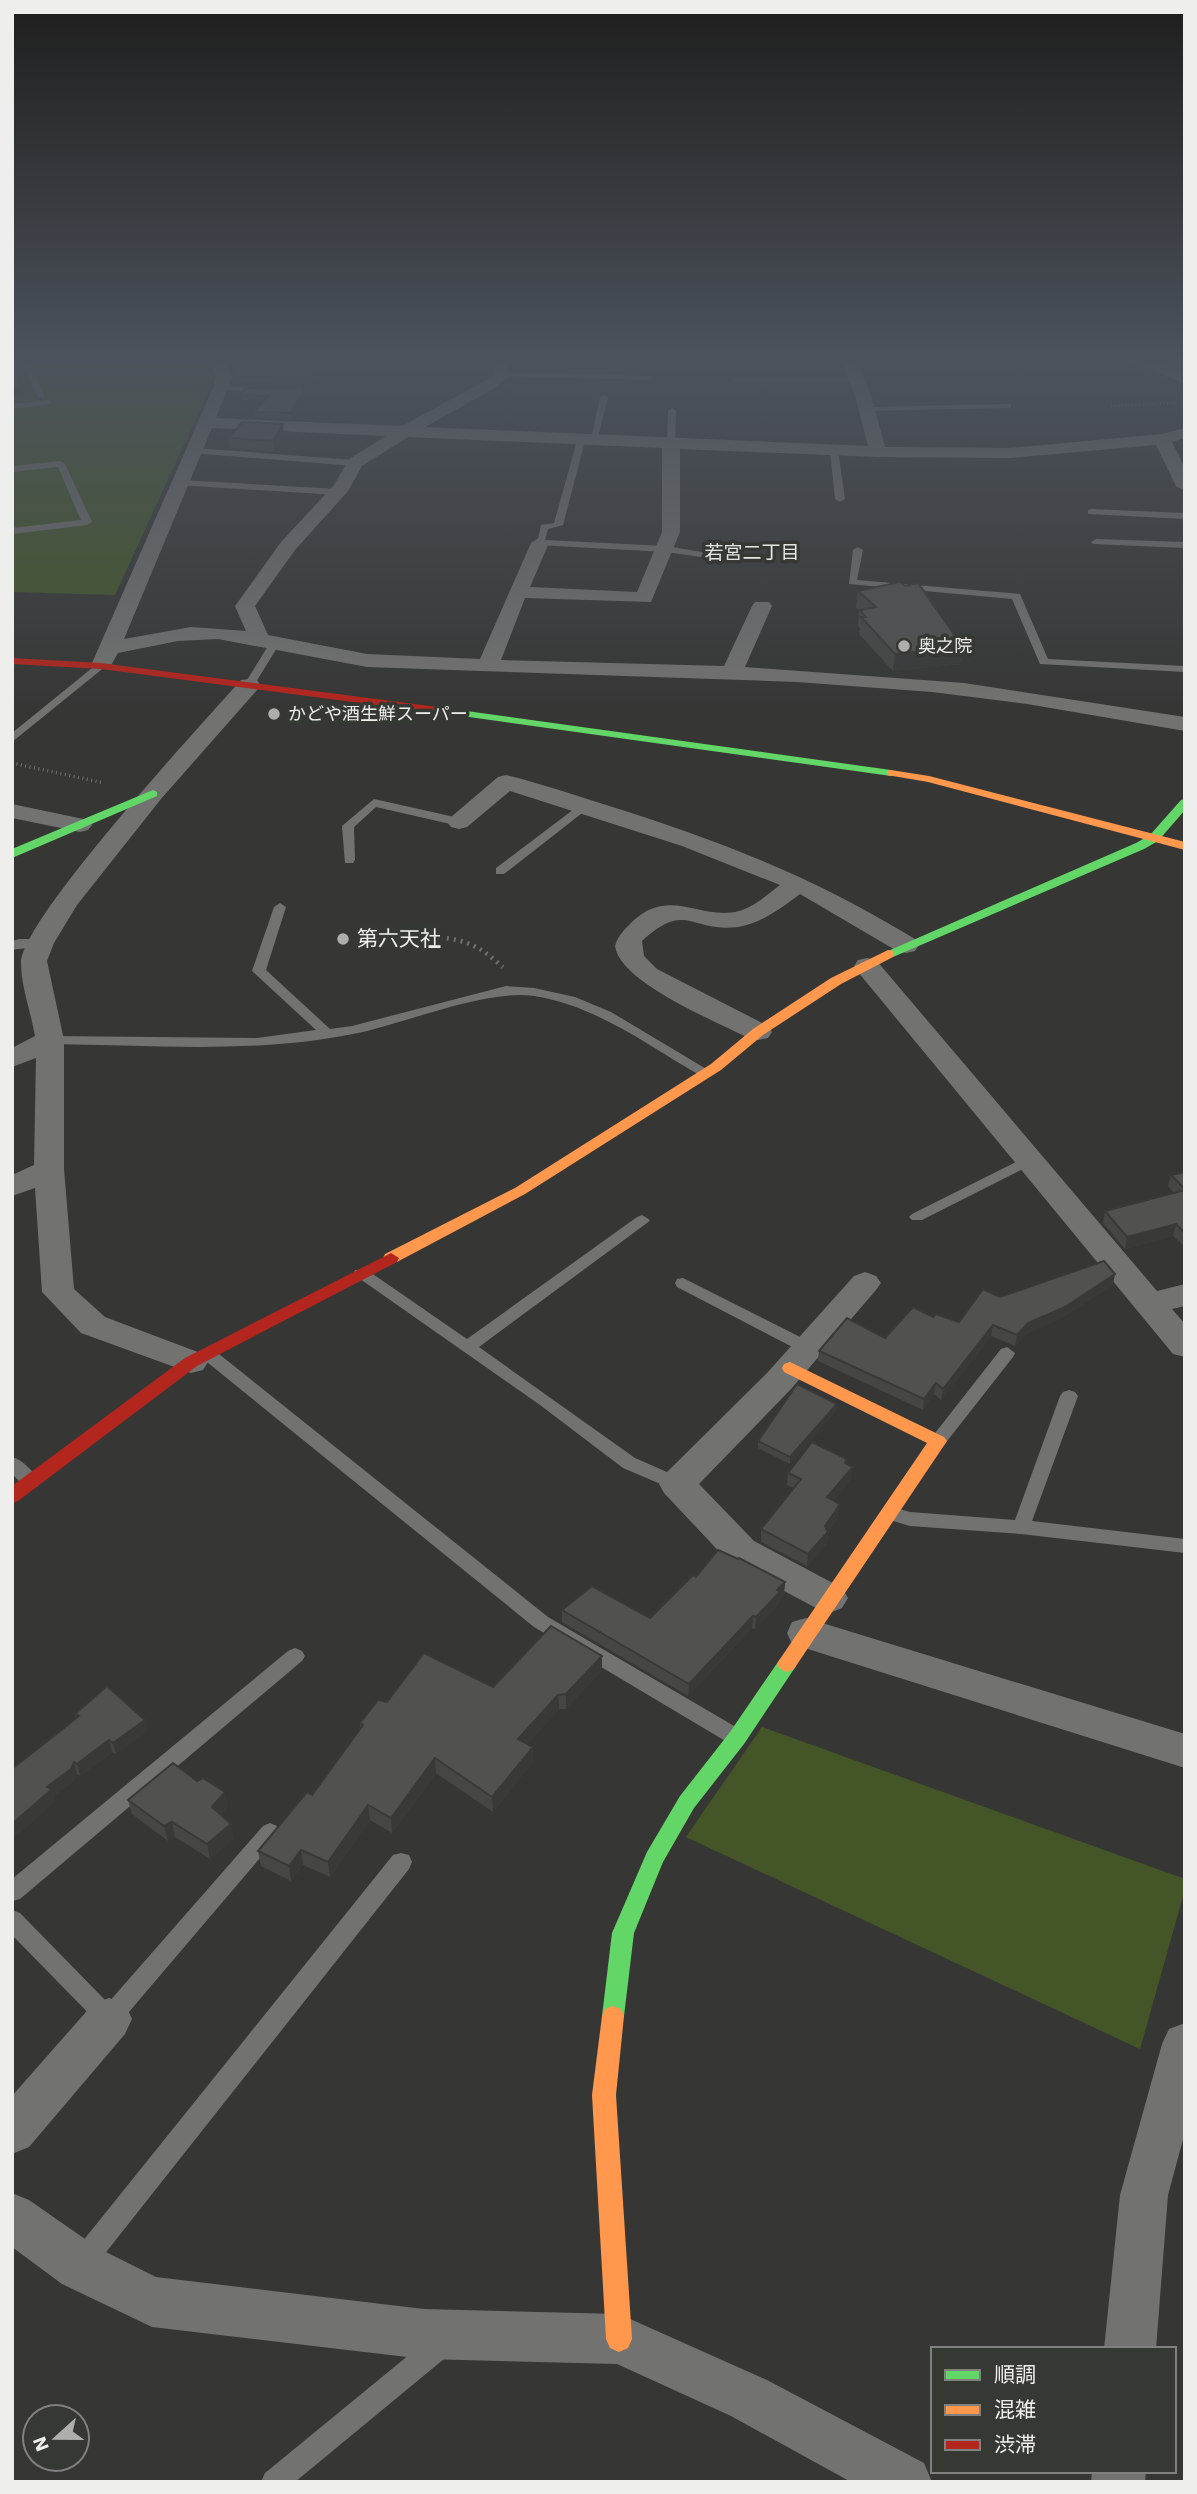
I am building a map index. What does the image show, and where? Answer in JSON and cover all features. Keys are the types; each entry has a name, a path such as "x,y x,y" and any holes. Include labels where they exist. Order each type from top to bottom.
{"street":[{"path":"106,657 127,601 183,475"},
{"path":"268,642 244,606 288,546 337,492 347,475"},
{"path":"517,592 644,598 666,550 671,532 671,475"},
{"path":"488,666 517,592 540,543"},
{"path":"732,673 762,606"},
{"path":"106,657 174,635 202,634 268,642 321,654 383,662 732,673 933,686 1185,724"},
{"path":"12,661 106,657 249,685 929,779 1185,846"},
{"path":"200,1358 93,1325 58,1293 49,1168 50,1040 34,961 41,943 66,902 153,794 249,685"},
{"path":"459,822 506,782 684,838 798,884 852,911 906,945"},
{"path":"12,854 153,794"},
{"path":"12,1496 200,1358 520,1191 706,1073 758,1032 836,981 906,945 1154,838 1185,802"},
{"path":"12,811 80,825"},
{"path":"758,1032 648,975 633,962 628,948 629,938 652,916 668,912 683,910 718,919 736,920 750,916 798,884"},
{"path":"867,965 1185,1346"},
{"path":"12,1059 50,1040"},
{"path":"12,1187 49,1168"},
{"path":"829,1598 741,1551 677,1484 799,1358 865,1283"},
{"path":"1150,1304 1185,1295"},
{"path":"619,2339 604,2095 623,1933 654,1858 687,1802 737,1738 829,1598 938,1441 799,1358"},
{"path":"806,1633 1185,1751"},
{"path":"12,2131 109,2019"},
{"path":"1130,2347 1144,2195 1185,2044"},
{"path":"12,2217 80,2266 152,2302 424,2334 619,2339 749,2398 905,2482"}],"lane":[{"path":"12,531 87,522 66,475"},
{"path":"575,475 558,525 544,527 540,543 666,550 732,560"},
{"path":"837,475 840,499"},
{"path":"180,482 337,492"},
{"path":"1090,512 1185,516"},
{"path":"1097,542 1185,545"},
{"path":"858,550 852,582 1016,596 1044,662 1185,669"},
{"path":"249,685 268,642"},
{"path":"12,739 106,657"},
{"path":"349,860 348,826 374,803 459,822"},
{"path":"500,871 582,807"},
{"path":"281,907 259,971 327,1033"},
{"path":"12,946 19,943 41,943"},
{"path":"50,1040 257,1042 352,1030 506,990 534,992 570,1000 606,1015 706,1073"},
{"path":"917,1217 1028,1161"},
{"path":"467,1347 642,1220"},
{"path":"361,1274 546,1401 629,1463 677,1484"},
{"path":"683,1283 799,1358"},
{"path":"938,1441 1007,1353"},
{"path":"200,1358 541,1622 737,1738"},
{"path":"1021,1527 1069,1396"},
{"path":"12,1463 31,1482"},
{"path":"887,1513 910,1519 1021,1527 1185,1545"},
{"path":"12,1892 295,1656"},
{"path":"12,1920 109,2019 270,1832"},
{"path":"80,2266 401,1862"},
{"path":"274,2482 454,2335"}],"path":[{"path":"12,764 153,794"},
{"path":"370,940 434,938 474,946 534,992"}],"green space":[{"path":"12,475 170,475 115,595 12,592"},
{"path":"762,1727 1185,1879 1185,1889 1140,2049 686,1837"}],"building":[{"path":"900,582 905,586 918,583 963,647 895,654 861,617 866,617 860,610 876,607 858,591"},
{"path":"1185,1172 1185,1189 1171,1175"},
{"path":"1185,1190 1185,1233 1176,1224 1127,1237 1105,1211"},
{"path":"1104,1261 1115,1274 1065,1307 1028,1323 1017,1335 993,1325 943,1389 936,1383 924,1399 819,1351 847,1318 885,1338 913,1307 933,1317 936,1314 959,1322 983,1289 1000,1297"},
{"path":"797,1384 837,1404 790,1457 758,1441"},
{"path":"812,1442 847,1459 845,1463 853,1467 827,1497 840,1504 825,1526 828,1532 808,1554 761,1529 801,1479 788,1473"},
{"path":"718,1550 785,1582 777,1590 780,1592 756,1617 753,1616 689,1684 562,1610 592,1586 650,1618 693,1575 696,1577"},
{"path":"551,1626 602,1656 566,1694 558,1695 518,1739 533,1747 492,1797 435,1758 391,1818 368,1805 328,1862 301,1850 289,1866 258,1851 307,1792 312,1795 378,1700 387,1702 424,1653 493,1687"},
{"path":"107,1686 145,1720 113,1743 109,1740 77,1764 74,1762 71,1769 47,1787 52,1789 12,1824 12,1769 79,1716 75,1714"},
{"path":"173,1763 197,1781 203,1778 225,1792 212,1807 231,1824 207,1844 172,1822 164,1826 128,1800"}],"traffic: fast":[{"path":"452,712 891,773"},
{"path":"12,854 153,794"},
{"path":"888,954 1140,846 1154,838 1185,802"},
{"path":"613,2016 623,1933 654,1858 687,1802 737,1738 787,1664"}],"traffic: slow":[{"path":"891,773 929,779 1185,846"},
{"path":"391,1258 520,1191 716,1067 758,1032 836,981 888,954"},
{"path":"787,1664 938,1441 790,1368"},
{"path":"613,2016 604,2095 619,2339"}],"traffic: jam":[{"path":"12,661 101,666 452,712"},
{"path":"12,1496 191,1362 391,1258"}],"place":[{"name":"奥之院","path":"904,646"},
{"name":"かどや酒生鮮スーパー","path":"274,714"},
{"name":"第六天社","path":"343,939"}],"district":[{"name":"若宮二丁目","path":"752,552"}]}
